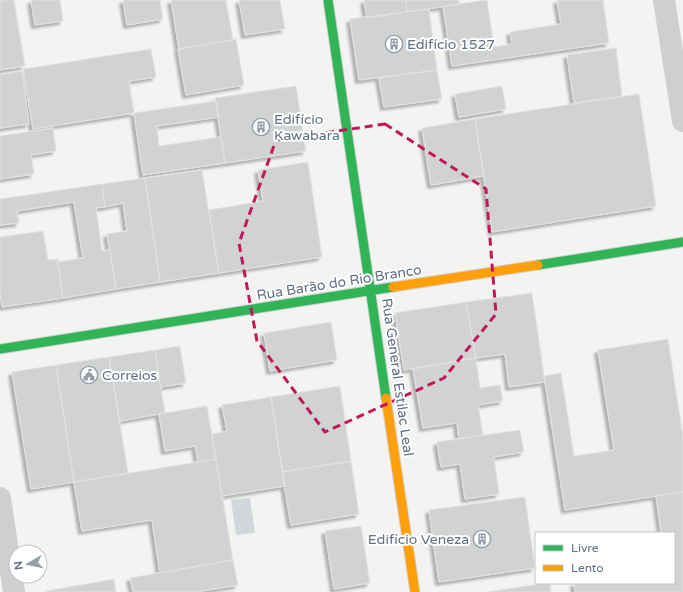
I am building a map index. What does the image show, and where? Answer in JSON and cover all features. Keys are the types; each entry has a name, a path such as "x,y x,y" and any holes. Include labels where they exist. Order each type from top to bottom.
{"street":[{"name":"Rua General Estilac Leal","path":"328,0 415,592"},
{"path":"664,0 683,121"},
{"name":"Rua Barão do Rio Branco","path":"0,349 683,242"},
{"path":"0,498 14,592"}],"highlighted area":[{"path":"385,124 486,189 496,314 444,378 325,432 257,341 239,243 276,140"}],"shaded area":[{"path":"250,498 255,533 236,535 231,500"}],"building":[{"path":"0,0 14,0 25,66 0,70"},
{"path":"31,0 60,0 63,21 35,25"},
{"path":"123,0 160,0 163,19 127,25"},
{"path":"171,0 226,0 233,40 179,49"},
{"path":"239,0 280,0 285,29 245,35"},
{"path":"364,0 406,0 407,12 367,18"},
{"path":"406,0 459,0 460,4 407,12"},
{"path":"487,0 494,47 512,44 510,32 561,24 557,0 603,0 609,43 452,66 443,6"},
{"name":"Edifício 1527","path":"429,9 437,70 359,80 350,19"},
{"path":"236,39 244,85 186,95 178,49"},
{"path":"616,48 622,96 574,103 567,55"},
{"path":"151,49 156,77 129,81 134,113 33,129 23,69"},
{"path":"437,70 442,99 384,107 379,78"},
{"path":"22,71 29,124 0,128 0,75"},
{"name":"Edifício Kawabara","path":"296,86 306,151 225,163 215,98"},
{"path":"502,86 506,109 459,117 455,94"},
{"path":"639,94 656,206 492,232 475,119"},
{"path":"216,101 219,117 157,126 159,146 221,137 225,163 143,175 134,113"},
{"path":"475,119 484,176 431,185 422,128"},
{"path":"53,128 56,151 31,155 34,174 0,179 0,136"},
{"path":"308,162 322,257 219,273 209,210 263,201 258,170"},
{"path":"202,170 219,273 160,282 145,178"},
{"path":"145,178 160,282 116,289 107,234 127,231 123,203 105,207 102,184"},
{"path":"102,184 105,207 96,208 102,251 110,250 116,289 63,298 57,262 83,258 74,202 17,211 19,223 0,225 0,199"},
{"path":"43,231 48,260 58,259 63,298 2,307 0,292 0,237"},
{"path":"532,293 545,382 509,387 505,354 476,358 466,302"},
{"path":"466,302 476,358 404,370 395,313"},
{"path":"331,322 337,360 270,371 264,333"},
{"path":"668,339 683,437 683,492 565,510 544,376 561,373 574,456 614,450 598,350"},
{"path":"180,346 186,383 160,387 155,350"},
{"path":"155,350 165,413 120,421 109,357"},
{"path":"109,357 128,473 74,482 56,365"},
{"path":"476,358 480,388 500,385 503,401 478,405 483,435 459,439 457,423 423,428 413,369"},
{"path":"56,365 74,482 31,489 12,372"},
{"path":"340,386 351,461 282,472 271,397"},
{"path":"271,397 285,486 222,496 212,434 227,431 222,405"},
{"path":"207,406 216,459 198,462 195,446 165,451 159,414"},
{"path":"520,430 524,452 494,457 499,494 465,499 460,464 441,467 437,442"},
{"path":"216,459 233,560 160,573 152,520 82,531 74,482"},
{"path":"351,461 359,514 291,525 282,472"},
{"path":"683,492 683,592 575,592 574,584 675,584 675,532 661,532 656,496"},
{"name":"Edifício Veneza","path":"525,497 535,568 439,582 429,510"},
{"path":"361,526 370,583 334,589 325,531"},
{"path":"233,560 238,585 196,592 133,592 130,578"},
{"path":"114,579 116,592 46,592 46,591"},
{"path":"540,584 550,584 551,592 487,592"}],"traffic: fast":[{"path":"328,0 386,398"},
{"path":"538,265 683,242"},
{"path":"0,349 393,287"}],"traffic: slow":[{"path":"393,287 538,265"},
{"path":"386,398 415,592"}],"place":[{"name":"Edifício 1527","path":"394,44"},
{"name":"Edifício Kawabara","path":"261,127"},
{"name":"Correios","path":"89,375"},
{"name":"Edifício Veneza","path":"482,539"}]}
